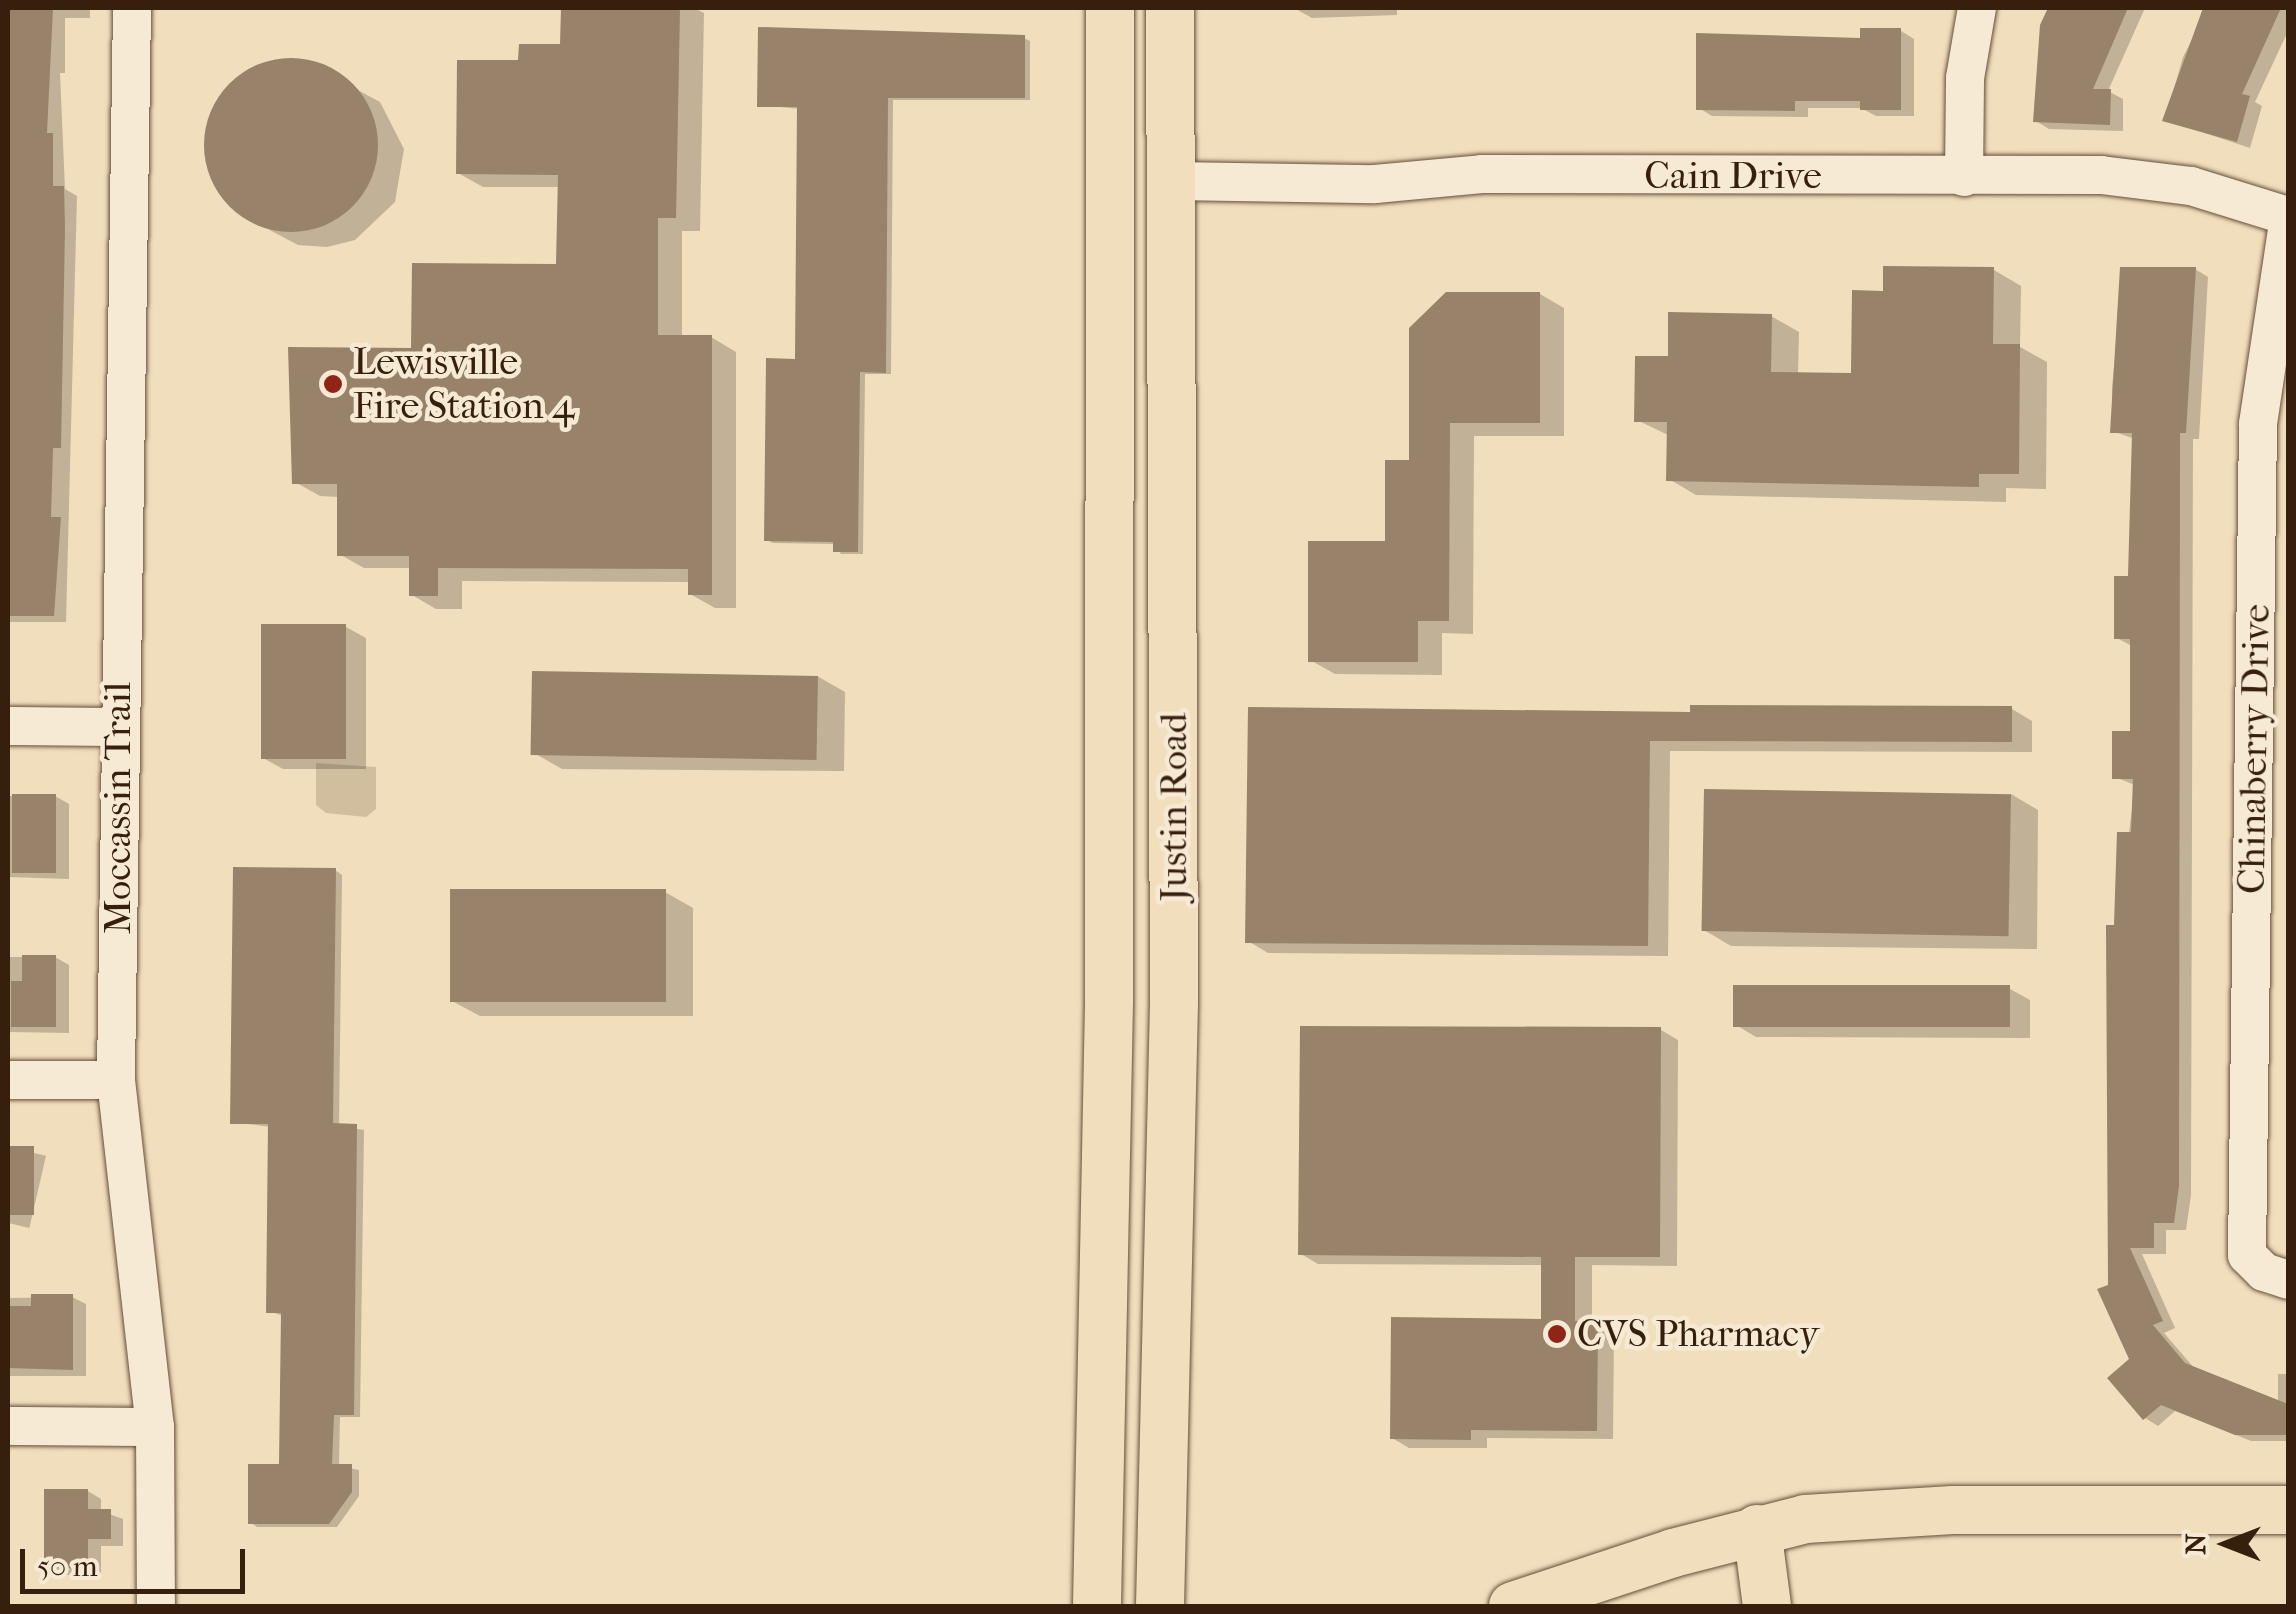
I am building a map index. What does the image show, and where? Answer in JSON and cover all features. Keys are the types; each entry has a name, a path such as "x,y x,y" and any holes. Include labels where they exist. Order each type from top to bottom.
{"main road":[{"name":"Justin Road","path":"1097,1606 1109,1001 1110,8"},
{"name":"Justin Road","path":"1160,1606 1174,992 1170,8"},
{"path":"1110,440 1174,440"},
{"path":"1109,1001 1174,992"},
{"path":"1513,1606 1757,1529 1858,1513 2288,1510"},
{"path":"1757,1529 1767,1606"}],"street":[{"name":"Moccassin Trail","path":"132,8 118,727 116,1080 155,1427 156,1606"},
{"path":"1964,177 1965,78 1977,8"},
{"name":"Cain Drive","path":"1172,181 1375,184 1482,174 2102,175 2191,186 2288,219"},
{"name":"Chinaberry Drive","path":"2276,1276 2247,1255 2272,566 2258,424 2288,219"},
{"path":"8,726 118,727"},
{"path":"8,1080 116,1080"},
{"path":"8,1426 155,1427"}],"shaded area":[{"path":"316,763 376,767 376,809 366,817 326,813 316,805"}],"building":[{"path":"8,8 53,8 47,133 53,133 53,186 64,186 65,228 61,448 53,448 51,517 61,517 54,616 8,616"},
{"path":"561,8 680,8 676,218 658,218 658,335 712,335 712,595 688,595 688,569 438,568 438,596 409,596 409,556 337,556 337,484 292,484 288,347 411,348 412,263 556,264 558,175 456,174 457,60 518,60 519,44 560,44"},
{"path":"2048,8 2128,8 2093,89 2111,89 2110,125 2033,122 2040,25"},
{"path":"2203,8 2281,8 2242,94 2250,96 2237,142 2162,121"},
{"path":"758,27 1025,35 1025,98 888,98 886,373 860,372 858,552 833,552 833,542 764,541 766,358 795,359 797,107 757,107"},
{"path":"1860,28 1901,28 1901,110 1860,110 1860,101 1795,101 1795,111 1696,110 1696,33 1860,38"},
{"path":"291,58 324,65 352,84 371,112 378,145 371,178 352,206 324,225 291,232 258,225 230,206 211,178 204,145 211,112 230,84 258,65"},
{"path":"1883,266 1994,267 1993,344 2020,344 2019,474 1979,474 1979,487 1666,481 1667,422 1634,422 1635,356 1668,356 1668,312 1772,314 1771,372 1851,373 1852,290 1883,291"},
{"path":"2120,267 2196,267 2186,433 2180,433 2179,1186 2174,1223 2154,1223 2154,1248 2130,1248 2163,1321 2153,1325 2185,1363 2288,1404 2288,1435 2235,1435 2161,1405 2143,1420 2107,1378 2129,1359 2097,1289 2108,1285 2106,925 2114,925 2117,832 2131,832 2133,779 2112,779 2112,731 2130,731 2130,639 2114,639 2114,576 2128,576 2132,433 2110,433"},
{"path":"1446,292 1540,292 1540,423 1450,423 1449,621 1418,621 1418,662 1308,662 1308,541 1385,541 1385,460 1409,460 1409,328"},
{"path":"261,624 346,624 346,759 261,759"},
{"path":"532,671 818,676 816,760 531,755"},
{"path":"1690,705 2012,706 2012,742 1650,741 1648,946 1245,943 1248,707 1690,712"},
{"path":"1704,789 2011,794 2008,936 1702,931"},
{"path":"12,794 56,794 56,873 12,873"},
{"path":"233,867 336,868 333,1123 357,1124 354,1415 334,1415 332,1464 352,1464 352,1492 329,1524 248,1524 248,1464 279,1464 281,1313 266,1313 268,1124 230,1124"},
{"path":"450,889 666,889 666,1002 450,1002"},
{"path":"22,955 56,955 56,1027 11,1027 11,981 22,981"},
{"path":"1733,985 2010,985 2010,1027 1733,1027"},
{"path":"1300,1026 1661,1027 1660,1257 1575,1257 1575,1321 1598,1321 1597,1431 1471,1430 1471,1440 1390,1439 1391,1317 1541,1319 1541,1257 1298,1255"},
{"path":"8,1146 34,1146 34,1215 8,1215"},
{"path":"31,1294 73,1294 73,1370 8,1368 8,1306 31,1306"},
{"path":"44,1489 88,1489 88,1509 111,1509 111,1539 88,1539 88,1568 44,1568"}],"place":[{"name":"Lewisville Fire Station 4","path":"333,384"},
{"name":"CVS Pharmacy","path":"1557,1334"}]}
